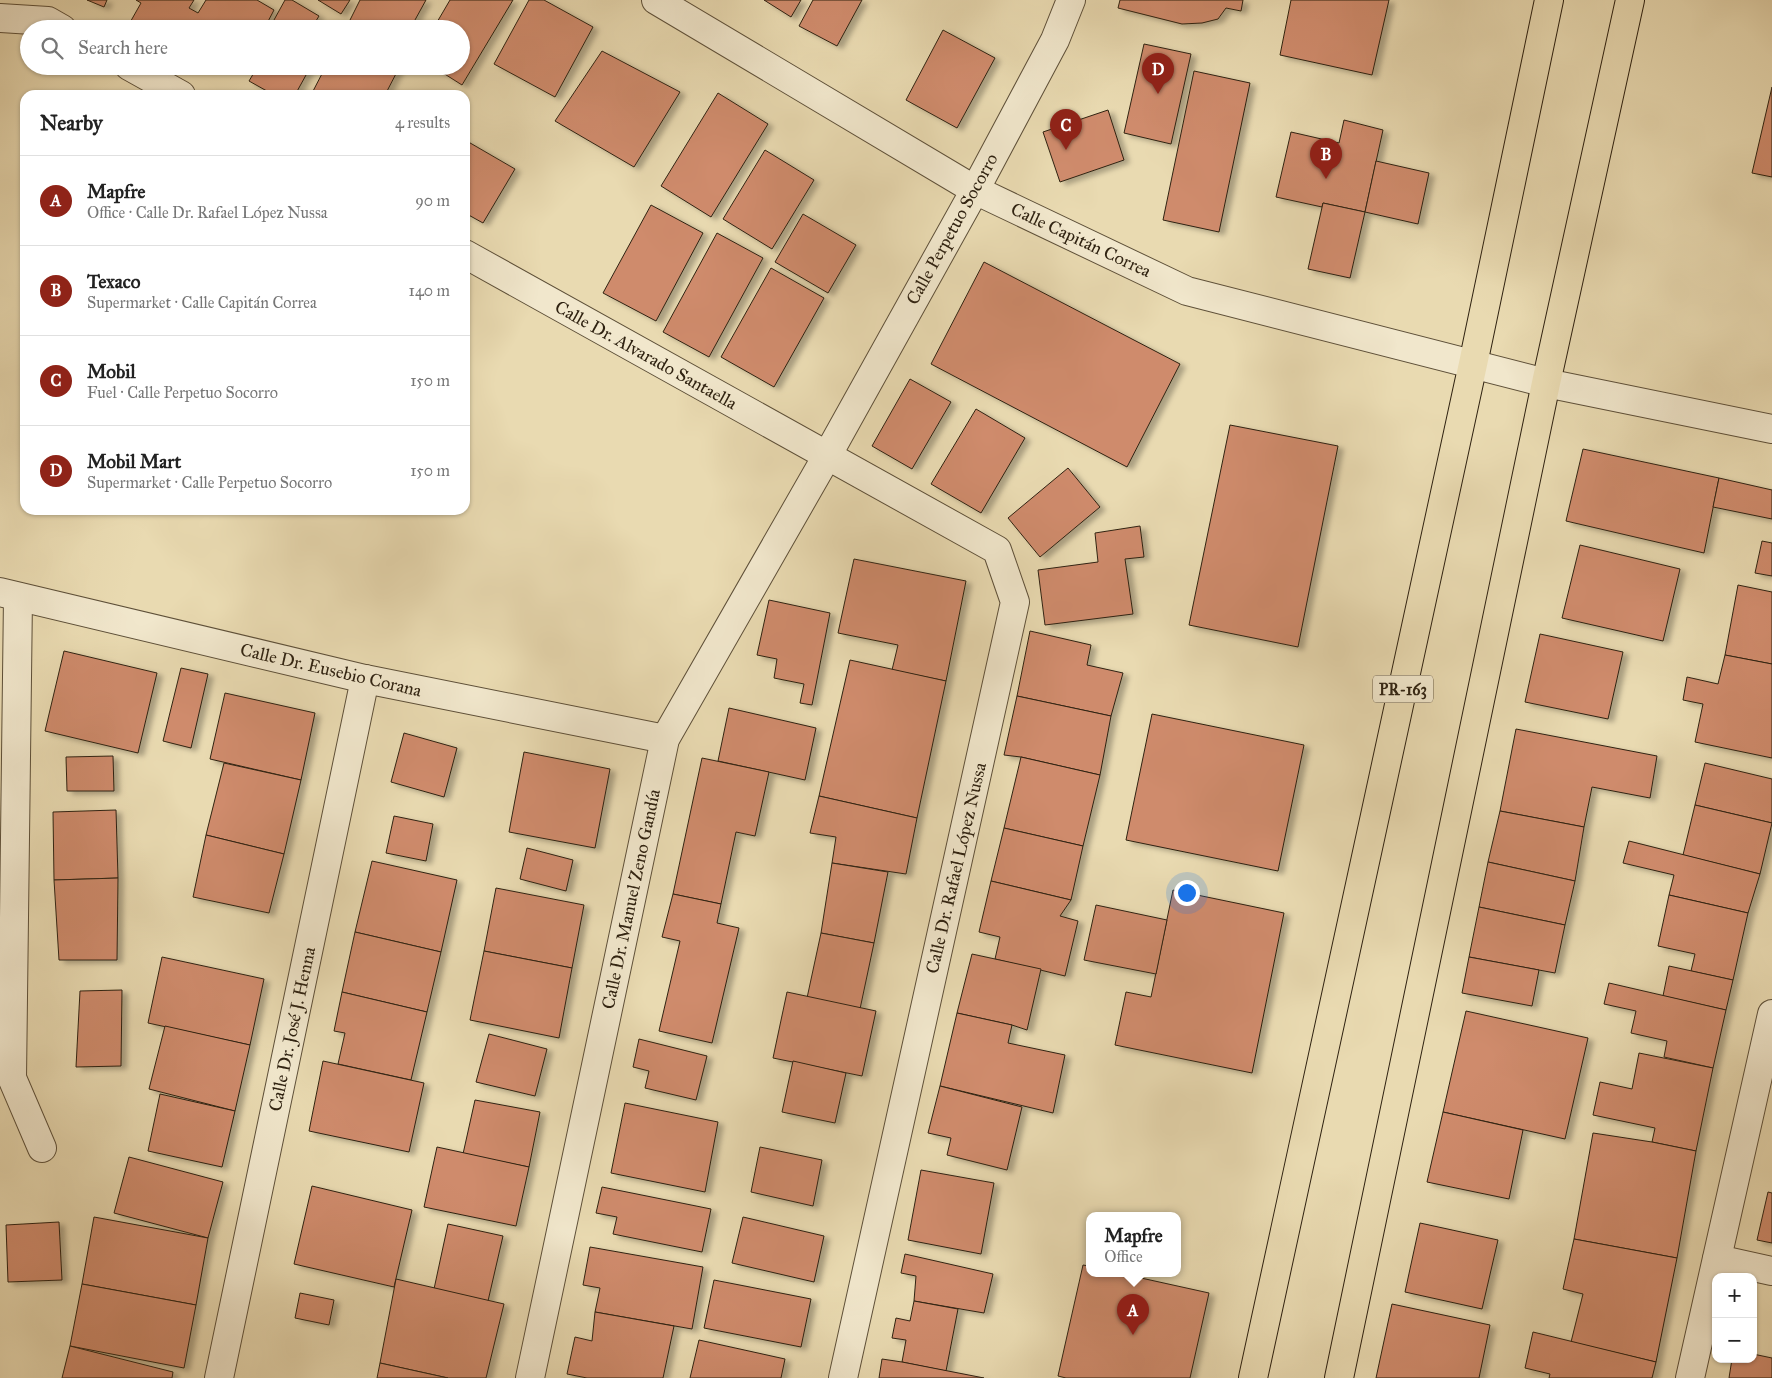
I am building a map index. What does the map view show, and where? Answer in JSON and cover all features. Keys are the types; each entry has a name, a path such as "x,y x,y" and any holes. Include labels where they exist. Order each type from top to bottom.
{"main road":[{"name":"PR-163","path":"1254,1378 1473,364 1549,0"},
{"path":"1339,1378 1546,383 1630,0"}],"street":[{"name":"Calle Capitán Correa","path":"656,0 974,190 1187,291 1546,383 1772,430"},
{"name":"Calle Perpetuo Socorro","path":"827,456 1055,40 1071,0"},
{"path":"0,18 32,20"},
{"path":"146,75 172,90"},
{"name":"Calle Dr. Alvarado Santaella","path":"470,257 827,456"},
{"name":"Calle Dr. Manuel Zeno Gandía","path":"530,1378 665,739 827,456"},
{"name":"Calle Dr. Rafael López Nussa","path":"827,456 998,550 1015,602 842,1378"},
{"path":"9,594 12,1078 42,1148"},
{"name":"Calle Dr. Eusebio Corana","path":"9,594 365,679 665,739"},
{"name":"Calle Dr. José J. Henna","path":"220,1378 365,679"},
{"path":"1690,1378 1772,1014"},
{"path":"1717,1259 1772,1271"}],"building":[{"path":"87,0 107,0 104,7"},
{"path":"136,0 194,0 189,8 198,13 206,0 257,0 274,10 269,20 131,20 141,3"},
{"path":"285,0 292,0 319,16 317,20 274,20"},
{"path":"318,0 350,0 341,14"},
{"path":"360,0 426,0 415,20 350,20"},
{"path":"450,0 513,0 470,72 470,20 438,20"},
{"path":"529,0 544,0 593,27 555,97 494,64"},
{"path":"764,0 801,0 791,17"},
{"path":"813,0 862,0 837,46 799,26"},
{"path":"1120,0 1243,0 1241,11 1226,8 1218,19 1202,23 1182,24 1118,8"},
{"path":"1291,0 1389,0 1372,75 1280,55"},
{"path":"943,30 995,58 957,128 906,100"},
{"path":"1144,44 1191,54 1171,144 1124,133"},
{"path":"602,51 680,92 634,167 555,121"},
{"path":"1194,71 1250,83 1219,232 1163,220"},
{"path":"253,75 306,75 298,90 265,90 249,81"},
{"path":"321,75 395,75 388,90 314,90"},
{"path":"446,75 468,75 462,85"},
{"path":"1772,87 1772,177 1752,173"},
{"path":"718,93 768,124 711,217 661,186"},
{"path":"1108,110 1124,160 1060,182 1043,132"},
{"path":"1344,120 1383,130 1365,212 1323,203 1322,207 1276,197 1291,132 1339,143"},
{"path":"470,143 515,169 483,223 470,216"},
{"path":"765,150 814,180 772,249 723,219"},
{"path":"1376,161 1429,173 1418,224 1365,212"},
{"path":"1323,203 1365,212 1350,278 1308,269"},
{"path":"651,205 703,233 656,321 603,293"},
{"path":"803,214 856,245 828,293 775,262"},
{"path":"717,233 763,258 709,357 663,332"},
{"path":"984,262 1180,364 1127,467 931,364"},
{"path":"771,268 824,298 774,387 721,357"},
{"path":"910,379 951,402 912,469 872,446"},
{"path":"976,409 1025,438 981,513 931,484"},
{"path":"1230,425 1338,446 1298,647 1189,625"},
{"path":"1583,449 1719,478 1704,553 1566,521"},
{"path":"1068,468 1100,507 1040,557 1008,518"},
{"path":"1719,478 1772,490 1772,519 1713,507"},
{"path":"1140,526 1144,557 1125,559 1133,614 1045,625 1038,570 1098,562 1095,533"},
{"path":"1762,541 1772,543 1772,576 1755,573"},
{"path":"1580,545 1680,569 1663,641 1562,618"},
{"path":"854,559 966,581 946,681 892,670 898,645 838,633"},
{"path":"1738,585 1772,592 1772,664 1725,655"},
{"path":"769,600 830,613 812,705 800,703 804,684 774,678 777,659 757,655"},
{"path":"1030,631 1091,645 1087,665 1123,673 1111,716 1017,696"},
{"path":"1540,634 1623,652 1608,719 1525,702"},
{"path":"64,651 157,673 138,753 45,731"},
{"path":"1725,655 1772,664 1772,758 1695,742 1703,704 1683,700 1687,677 1718,684"},
{"path":"850,660 946,681 917,818 819,796"},
{"path":"181,668 208,674 191,748 163,741"},
{"path":"225,693 315,713 301,780 210,759"},
{"path":"1017,696 1111,716 1100,775 1021,757 1004,755"},
{"path":"729,708 816,728 805,780 718,761"},
{"path":"1152,714 1304,745 1278,871 1126,840"},
{"path":"1516,729 1657,756 1650,798 1592,787 1584,827 1500,811"},
{"path":"404,733 457,748 444,797 391,782"},
{"path":"524,752 610,769 595,848 509,832"},
{"path":"113,756 114,791 67,791 66,757"},
{"path":"1021,757 1100,775 1083,846 1004,828"},
{"path":"702,758 769,772 755,836 736,832 721,904 673,894"},
{"path":"224,763 301,780 284,854 206,835"},
{"path":"1705,763 1772,779 1772,823 1695,805"},
{"path":"819,796 917,818 906,874 832,863 836,837 810,833"},
{"path":"1695,805 1772,823 1760,874 1683,855"},
{"path":"116,810 118,878 54,880 53,812"},
{"path":"1500,811 1584,827 1575,881 1488,862"},
{"path":"394,816 433,824 426,861 386,853"},
{"path":"1004,828 1083,846 1071,900 991,881"},
{"path":"206,835 284,854 269,913 193,897"},
{"path":"1629,841 1760,874 1748,913 1669,895 1674,875 1623,863"},
{"path":"527,848 573,860 566,891 520,879"},
{"path":"372,861 457,880 441,952 355,932"},
{"path":"1488,862 1575,881 1565,925 1479,907"},
{"path":"832,863 888,872 874,943 821,933"},
{"path":"118,878 117,960 59,960 54,880"},
{"path":"991,881 1071,900 1060,916 1078,921 1065,976 995,959 1000,937 979,932"},
{"path":"496,888 584,905 572,968 484,951"},
{"path":"1173,890 1284,913 1252,1073 1115,1045 1126,992 1151,997"},
{"path":"673,894 721,904 717,923 739,928 712,1043 659,1031 680,941 662,937"},
{"path":"1669,895 1748,913 1733,980 1691,971 1695,954 1658,946"},
{"path":"1096,905 1167,920 1156,974 1084,960"},
{"path":"1479,907 1565,925 1555,973 1469,957"},
{"path":"355,932 441,952 427,1012 342,992"},
{"path":"821,933 874,943 860,1009 807,998"},
{"path":"484,951 572,968 559,1038 470,1020"},
{"path":"972,954 1041,969 1027,1030 957,1013"},
{"path":"162,957 264,979 250,1045 148,1023"},
{"path":"1469,957 1539,970 1532,1006 1462,993"},
{"path":"1669,966 1733,980 1726,1010 1663,996"},
{"path":"1609,983 1726,1010 1713,1068 1664,1057 1667,1041 1631,1033 1636,1011 1604,1004"},
{"path":"122,990 121,1066 76,1067 80,991"},
{"path":"342,992 427,1012 411,1080 338,1064 345,1033 334,1031"},
{"path":"787,992 876,1011 862,1076 773,1058"},
{"path":"1466,1011 1588,1038 1565,1139 1443,1112"},
{"path":"957,1013 1012,1025 1008,1043 1065,1055 1053,1113 940,1086"},
{"path":"165,1026 250,1045 235,1111 149,1089"},
{"path":"489,1034 547,1049 535,1096 476,1082"},
{"path":"639,1039 707,1056 696,1100 645,1088 649,1071 633,1067"},
{"path":"1639,1053 1713,1068 1696,1151 1652,1142 1655,1128 1593,1115 1600,1082 1632,1089"},
{"path":"323,1061 424,1083 409,1152 309,1131"},
{"path":"793,1061 846,1073 835,1123 782,1112"},
{"path":"940,1086 1022,1107 1007,1170 947,1155 951,1138 928,1133"},
{"path":"160,1094 235,1111 222,1167 148,1151"},
{"path":"475,1100 540,1112 529,1167 463,1154"},
{"path":"625,1103 718,1122 705,1192 611,1173"},
{"path":"1443,1112 1523,1130 1509,1199 1427,1182"},
{"path":"1593,1133 1696,1151 1677,1258 1574,1239"},
{"path":"437,1147 529,1167 516,1226 424,1207"},
{"path":"760,1147 822,1160 813,1206 751,1192"},
{"path":"129,1157 223,1182 208,1238 114,1213"},
{"path":"921,1170 994,1183 981,1254 908,1240"},
{"path":"312,1186 412,1210 394,1287 294,1264"},
{"path":"602,1187 711,1209 702,1252 613,1234 617,1217 596,1213"},
{"path":"1768,1192 1772,1193 1772,1243 1757,1240"},
{"path":"94,1217 208,1238 196,1305 82,1284"},
{"path":"743,1217 824,1236 814,1282 732,1263"},
{"path":"59,1222 62,1280 8,1282 6,1225"},
{"path":"1420,1223 1498,1240 1482,1309 1405,1292"},
{"path":"448,1224 503,1236 488,1301 434,1289"},
{"path":"1574,1239 1677,1258 1656,1362 1571,1342 1583,1294 1563,1289"},
{"path":"590,1247 703,1267 692,1329 595,1312 600,1288 583,1285"},
{"path":"905,1254 993,1274 984,1313 914,1301 916,1276 901,1273"},
{"path":"1083,1265 1086,1266 1086,1277 1137,1277 1209,1293 1190,1378 1066,1378 1058,1376"},
{"path":"396,1279 504,1304 486,1378 448,1378 380,1363"},
{"path":"714,1280 811,1299 801,1347 704,1328"},
{"path":"82,1284 196,1305 184,1368 70,1346"},
{"path":"300,1293 334,1300 329,1325 295,1318"},
{"path":"914,1301 958,1309 946,1371 902,1362 906,1340 892,1338 896,1318 910,1321"},
{"path":"1392,1304 1490,1325 1479,1378 1376,1378"},
{"path":"595,1312 674,1326 663,1378 587,1378 567,1374 575,1337 592,1341"},
{"path":"1533,1332 1656,1362 1652,1378 1549,1378 1550,1374 1525,1368"},
{"path":"699,1340 785,1359 781,1378 690,1378"},
{"path":"70,1346 173,1372 172,1378 62,1378"},
{"path":"1757,1355 1772,1358 1772,1378 1729,1378 1731,1363 1757,1363"},
{"path":"882,1359 902,1362 984,1378 879,1378"},
{"path":"380,1363 448,1378 377,1378"}],"place":[{"name":"Mobil Mart","path":"1158,94"},
{"name":"Mobil","path":"1066,150"},
{"name":"Texaco","path":"1326,179"},
{"name":"Mapfre","path":"1133,1335"}]}
